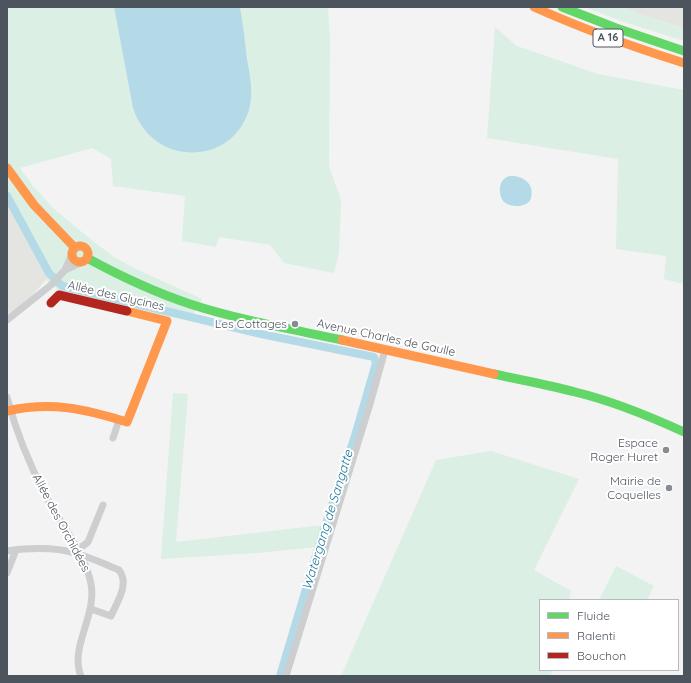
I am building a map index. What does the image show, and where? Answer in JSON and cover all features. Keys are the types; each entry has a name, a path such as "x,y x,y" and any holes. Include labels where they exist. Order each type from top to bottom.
{"main road":[{"name":"A 16","path":"534,7 619,42 684,63"},
{"name":"A 16","path":"562,7 625,32 684,51"},
{"name":"Avenue Charles de Gaulle","path":"7,168 34,205 73,251 74,260 84,260 178,301 236,317 585,395 647,416 684,432"},
{"name":"Avenue Charles de Gaulle","path":"73,251 79,246 84,247 87,251 84,260"},
{"name":"Allée des Glycines","path":"51,303 59,295 167,320 127,422 120,420"},
{"path":"9,410 41,406 68,407 87,410 120,420"}],"street":[{"path":"63,273 73,251"},
{"path":"7,320 44,291 63,273 84,260"},
{"path":"286,676 370,404 385,350"},
{"name":"Allée des Orchidées","path":"7,397 9,410 22,444 54,512 78,552 87,571 91,586 91,609 78,658 78,666 81,676"},
{"path":"113,438 120,420"},
{"path":"78,552 88,542 103,505"},
{"path":"7,551 34,549 78,552 118,570 122,577 122,590 111,616 91,609"},
{"path":"7,573 16,550"}],"shaded area":[{"path":"622,7 684,7 684,28 638,14"},
{"path":"7,189 51,272 46,280 26,302 7,315"}],"green space":[{"path":"7,7 114,7 135,114 139,123 146,132 161,144 176,150 191,152 206,150 220,145 232,137 242,125 249,110 251,82 240,7 328,7 330,38 329,166 341,200 339,252 334,273 284,263 270,245 219,237 216,247 182,241 185,196 113,186 111,159 92,148 20,168 34,187 54,209 114,257 138,270 202,299 189,321 58,290 46,280 51,272 7,189"},
{"path":"585,7 622,7 638,14 684,28 684,41 621,21"},
{"path":"495,27 517,46 598,74 684,90 684,284 664,279 666,256 616,249 618,159 487,138"},
{"path":"173,393 188,394 176,542 323,525 317,547 258,553 161,559"},
{"path":"491,451 579,479 534,570 571,591 569,599 539,599 539,671 552,671 551,676 341,676 436,460"},
{"path":"616,566 654,586 648,599 600,599"}],"water":[{"path":"114,7 240,7 250,77 251,97 249,110 240,129 226,142 209,150 191,152 173,149 156,141 142,127 133,108"},
{"path":"509,176 523,179 529,184 532,193 531,198 526,204 515,206 507,204 502,200 500,190 501,184 504,179"}],"waterway":[{"name":"Watergang de Sangatte","path":"7,196 49,273 62,286 261,334 374,357 376,363 354,439 321,539 280,676"}],"traffic: fast":[{"path":"562,7 616,28 684,51"},
{"path":"87,258 137,283 190,304 246,320 342,340"},
{"path":"494,374 565,389 617,404 684,432"}],"traffic: slow":[{"path":"534,7 608,37 684,63"},
{"path":"7,168 34,205 75,248"},
{"path":"80,246 86,248 88,254 86,260 80,262 74,260 72,254 74,248 80,246"},
{"path":"7,411 38,407 68,408 97,413 127,422 167,321 127,311"},
{"path":"342,340 494,374"}],"traffic: jam":[{"path":"51,303 59,295 127,311"}],"place":[{"name":"Les Cottages","path":"295,324"},
{"name":"Espace Roger Huret","path":"666,450"},
{"name":"Mairie de Coquelles","path":"669,488"}]}
